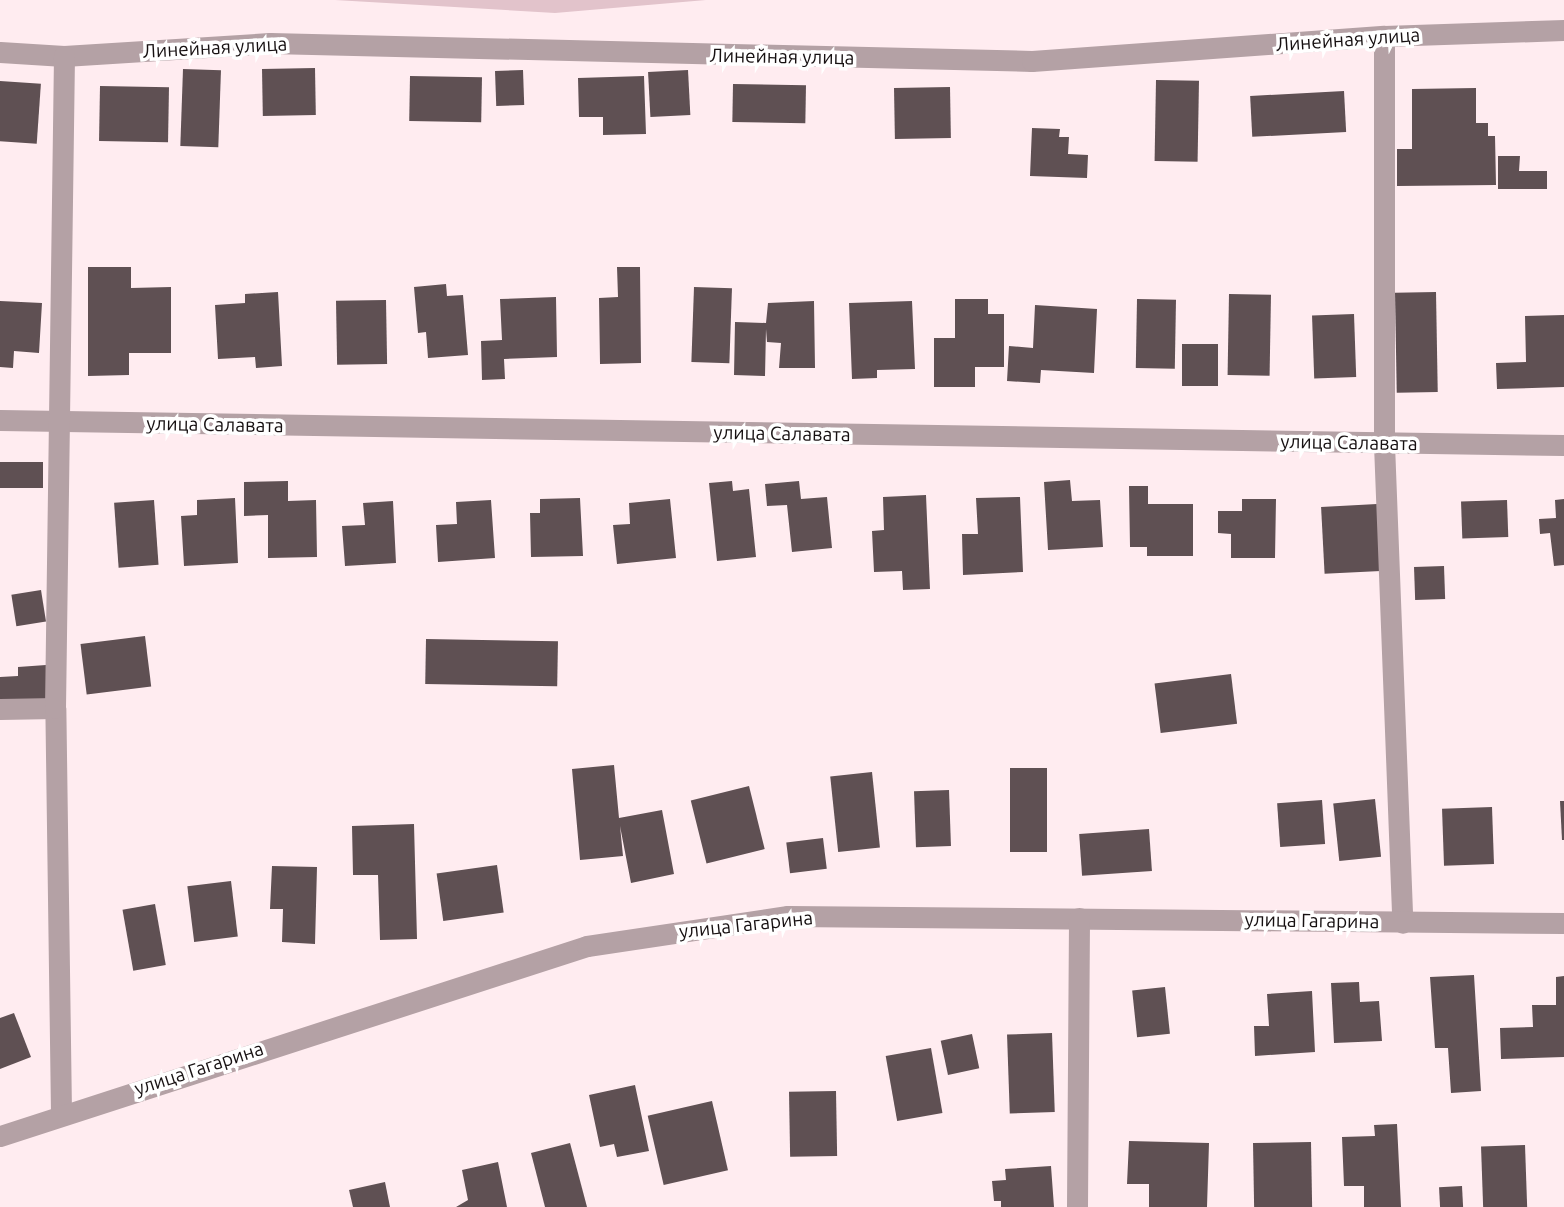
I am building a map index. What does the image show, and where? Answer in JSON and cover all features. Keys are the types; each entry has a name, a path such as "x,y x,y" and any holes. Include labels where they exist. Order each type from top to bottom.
{"street":[{"name":"Линейная улица","path":"0,51 64,56 270,43 1032,61 1384,36 1564,30"},
{"path":"1384,36 1384,444 1402,923"},
{"path":"61,1112 55,708 64,56"},
{"name":"улица Салавата","path":"0,420 1564,446"},
{"path":"0,709 55,708"},
{"name":"улица Гагарина","path":"0,1136 61,1112 587,946 788,916 1564,923"},
{"path":"1077,1207 1079,918"}],"shaded area":[{"path":"335,0 706,0 555,13"}],"building":[{"path":"315,68 316,115 263,116 262,69"},
{"path":"183,69 221,70 218,147 180,146"},
{"path":"523,70 524,105 496,106 495,71"},
{"path":"688,70 690,115 650,117 648,72"},
{"path":"410,76 482,77 481,122 409,121"},
{"path":"644,76 646,134 603,135 603,117 579,117 578,78"},
{"path":"1156,80 1199,81 1198,162 1155,161"},
{"path":"0,81 41,84 37,144 0,141"},
{"path":"733,84 806,85 805,123 732,122"},
{"path":"100,86 169,87 168,142 99,141"},
{"path":"950,87 951,138 895,139 894,88"},
{"path":"1476,88 1476,123 1488,123 1488,136 1495,136 1496,185 1397,186 1397,149 1412,149 1412,89"},
{"path":"1344,91 1346,132 1252,137 1250,96"},
{"path":"1032,128 1060,129 1059,137 1069,137 1068,154 1088,155 1087,178 1030,176"},
{"path":"1498,156 1520,156 1519,171 1547,171 1547,189 1498,189"},
{"path":"88,267 131,267 131,288 171,287 171,353 129,353 129,375 88,376"},
{"path":"617,267 640,267 641,363 600,364 599,298 618,297"},
{"path":"446,284 447,296 463,295 468,355 428,358 426,332 418,333 414,287"},
{"path":"694,287 732,288 729,363 691,362"},
{"path":"278,292 282,366 256,368 255,357 218,359 215,305 245,303 245,294"},
{"path":"1436,292 1438,392 1397,393 1395,293"},
{"path":"1229,294 1271,295 1270,376 1228,375"},
{"path":"556,297 557,357 504,359 505,379 482,380 481,341 502,340 500,299"},
{"path":"955,299 988,299 988,314 1004,314 1004,367 975,367 975,387 934,387 934,338 955,338"},
{"path":"1137,299 1176,300 1175,369 1136,368"},
{"path":"386,300 387,364 337,365 336,301"},
{"path":"0,301 42,303 39,353 14,351 13,368 0,367"},
{"path":"814,301 815,368 779,368 781,343 767,342 766,329 765,376 734,375 735,322 766,323 768,303"},
{"path":"912,301 915,369 877,370 877,378 852,379 849,303"},
{"path":"1035,305 1097,309 1094,373 1041,370 1040,383 1007,381 1009,346 1033,348"},
{"path":"1354,314 1356,377 1314,378 1312,315"},
{"path":"1564,315 1564,387 1497,389 1496,363 1526,362 1525,316"},
{"path":"1182,344 1218,344 1218,386 1182,386"},
{"path":"0,462 43,462 43,488 0,488"},
{"path":"1070,480 1072,501 1100,500 1103,547 1048,550 1044,482"},
{"path":"288,481 288,501 316,500 317,557 268,558 268,515 244,516 244,482"},
{"path":"732,481 733,491 749,489 756,557 717,561 709,483"},
{"path":"799,481 801,499 827,497 832,548 792,552 787,505 767,506 765,484"},
{"path":"1129,486 1148,486 1148,504 1193,504 1193,556 1147,556 1147,547 1130,547"},
{"path":"926,495 930,589 903,590 902,571 874,572 872,531 884,530 883,497"},
{"path":"1020,497 1023,572 963,575 962,534 978,534 976,498"},
{"path":"235,498 238,563 184,566 181,516 197,515 197,500"},
{"path":"580,498 583,556 531,557 530,513 540,513 540,499"},
{"path":"670,499 676,558 617,564 613,525 630,524 629,503"},
{"path":"1242,499 1276,499 1275,558 1231,558 1231,534 1218,533 1218,511 1242,511"},
{"path":"1564,499 1564,565 1554,566 1550,533 1540,534 1539,519 1556,518 1555,500"},
{"path":"154,500 159,565 119,568 114,503"},
{"path":"491,500 495,558 438,562 436,525 457,524 456,502"},
{"path":"1507,500 1508,537 1462,539 1461,502"},
{"path":"393,501 396,563 345,566 342,526 365,525 363,503"},
{"path":"1377,504 1381,571 1325,574 1321,507"},
{"path":"1444,566 1445,599 1415,600 1414,567"},
{"path":"41,590 46,622 16,626 11,595"},
{"path":"145,636 151,687 87,695 80,644"},
{"path":"426,639 558,641 557,686 425,684"},
{"path":"46,665 48,701 0,704 0,677 18,676 18,667"},
{"path":"1231,674 1237,724 1161,733 1155,683"},
{"path":"614,765 619,818 662,810 674,874 631,883 620,826 623,856 580,860 572,769"},
{"path":"1010,768 1047,768 1047,852 1010,852"},
{"path":"872,772 880,848 838,852 830,776"},
{"path":"749,786 765,849 707,864 691,801"},
{"path":"949,790 951,846 916,847 914,791"},
{"path":"1375,799 1381,857 1339,861 1333,803"},
{"path":"1322,800 1325,844 1280,847 1277,803"},
{"path":"1560,801 1564,801 1564,840 1562,840"},
{"path":"1492,807 1494,864 1444,866 1442,809"},
{"path":"414,824 417,939 380,940 378,875 353,875 352,826"},
{"path":"1149,829 1152,871 1082,876 1079,834"},
{"path":"823,838 827,869 790,873 786,843"},
{"path":"497,865 504,913 443,921 437,873"},
{"path":"272,866 317,867 315,944 282,942 283,909 270,909"},
{"path":"231,881 238,937 194,942 187,886"},
{"path":"155,904 166,965 133,971 123,910"},
{"path":"1474,975 1481,1091 1451,1093 1448,1048 1435,1048 1430,977"},
{"path":"1564,976 1564,1057 1501,1059 1500,1028 1533,1027 1532,1005 1556,1005 1556,977"},
{"path":"1359,982 1360,1002 1379,1001 1382,1041 1334,1043 1331,983"},
{"path":"1165,987 1170,1034 1137,1037 1132,990"},
{"path":"1312,991 1315,1052 1255,1056 1254,1026 1269,1026 1267,994"},
{"path":"14,1013 31,1057 0,1069 0,1018"},
{"path":"1052,1033 1055,1112 1010,1114 1007,1035"},
{"path":"972,1034 979,1068 948,1075 941,1041"},
{"path":"931,1048 942,1113 897,1121 886,1056"},
{"path":"635,1085 649,1151 617,1157 614,1144 600,1147 589,1095"},
{"path":"836,1091 837,1156 790,1157 789,1092"},
{"path":"712,1101 728,1170 664,1185 648,1116"},
{"path":"1397,1124 1401,1207 1364,1207 1364,1186 1344,1186 1342,1137 1375,1136 1374,1125"},
{"path":"1129,1141 1209,1143 1207,1207 1149,1207 1149,1184 1127,1184"},
{"path":"1311,1142 1312,1207 1254,1207 1253,1143"},
{"path":"570,1143 587,1207 545,1207 531,1153"},
{"path":"1525,1145 1527,1207 1483,1207 1481,1147"},
{"path":"498,1162 507,1207 456,1207 468,1200 462,1170"},
{"path":"1051,1166 1054,1207 1001,1207 1001,1201 994,1201 992,1181 1006,1180 1005,1169"},
{"path":"385,1182 390,1207 353,1207 349,1190"},
{"path":"1462,1186 1463,1207 1440,1207 1439,1187"}]}
